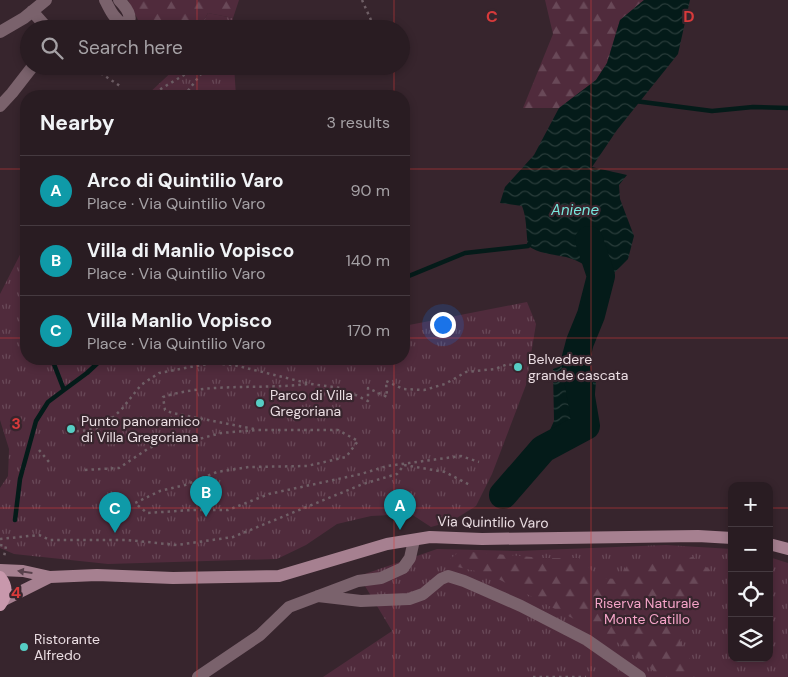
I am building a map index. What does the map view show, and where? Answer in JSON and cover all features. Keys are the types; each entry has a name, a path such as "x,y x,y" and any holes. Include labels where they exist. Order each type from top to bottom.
{"main road":[{"name":"Via Quintilio Varo","path":"50,577 97,575 173,578 279,576 387,544 430,537 482,539 698,536 728,538"},
{"path":"773,545 788,549"},
{"path":"0,570 23,571 50,577"},
{"path":"0,577 6,587 6,593 1,602"},
{"path":"1,602 50,577"}],"street":[{"path":"0,32 46,0"},
{"path":"104,0 118,20"},
{"path":"119,0 130,16 130,20"},
{"path":"32,11 40,20"},
{"path":"0,106 26,75"},
{"path":"198,677 260,635 289,607 358,581 382,578 403,568 410,558 414,540"},
{"path":"318,596 361,601 408,599 422,594 440,579 448,576 464,580 521,606 587,640 640,677"}],"path":[{"path":"362,0 370,20"},
{"path":"104,75 120,86"},
{"path":"159,90 184,75"},
{"path":"189,90 200,75"},
{"path":"234,365 311,384 341,388 368,401 368,388 387,397 386,381 403,389 424,390 445,384 466,372 508,364 518,368"},
{"path":"186,368 197,365"},
{"path":"70,432 99,427 121,410 141,385 159,373 202,365"},
{"path":"258,430 172,413 165,410 163,397 181,391 223,387 280,387 311,384"},
{"path":"85,470 119,468 149,448 170,440 199,439 221,433 258,430 338,430 358,441 346,457 307,466 249,467 217,472 184,485 160,491 135,503 147,513 228,510 268,494 361,474 387,466 461,456 479,462"},
{"path":"39,450 49,462"},
{"path":"404,464 444,472 470,485"},
{"path":"0,539 38,535 50,540 127,540 177,545 233,537 354,488 397,474 404,464"},
{"path":"533,677 586,677"}],"green space":[{"path":"128,0 239,0 233,18 208,13 204,20 138,20"},
{"path":"545,0 644,0 620,20 607,63 596,80 559,108 523,108 553,34"},
{"path":"208,13 233,18 233,20 204,20"},
{"path":"168,75 235,75 236,90 152,90"},
{"name":"Parco di Villa Gregoriana","path":"20,255 20,365 410,365 410,325 527,302 536,324 526,385 492,474 476,506 452,521 431,527 411,514 371,516 337,524 306,545 277,559 108,564 14,554 0,548 0,488 8,476 9,449 0,420 0,294"},
{"name":"Riserva Naturale Monte Catillo","path":"666,545 728,549 728,662 773,662 773,558 788,563 788,677 323,677 392,631 359,576 437,549 517,551"},
{"path":"460,551 543,558 579,558 599,578 619,579 627,566 693,557 710,570 680,641 700,677 661,677 619,643 489,574 444,564"}],"water":[{"name":"Aniene","path":"644,0 690,0 678,54 617,130 592,167 627,175 619,185 620,199 634,236 628,259 613,274 601,276 576,260 542,252 528,246 526,221 522,206 500,203 505,187 534,155 559,108 596,80 607,63 620,20"},
{"path":"575,361 596,381 592,431 572,448 543,449 554,421 553,369"}],"waterway":[{"path":"635,101 712,111 753,107 788,108"},
{"name":"Aniene","path":"503,495 543,449 586,426 575,361 580,342 591,315 601,276 589,240"},
{"name":"Aniene","path":"410,276 465,253 528,246 530,243"},
{"name":"Aniene","path":"54,365 64,390 96,365"},
{"path":"15,520 20,479 36,421 48,402 64,390"}],"place":[{"name":"Belvedere grande cascata","path":"518,367"},
{"name":"Parco di Villa Gregoriana","path":"260,403"},
{"name":"Punto panoramico di Villa Gregoriana","path":"71,429"},
{"name":"Villa di Manlio Vopisco","path":"206,517"},
{"name":"Arco di Quintilio Varo","path":"400,530"},
{"name":"Villa Manlio Vopisco","path":"115,533"},
{"name":"Ristorante Alfredo","path":"24,647"}]}
